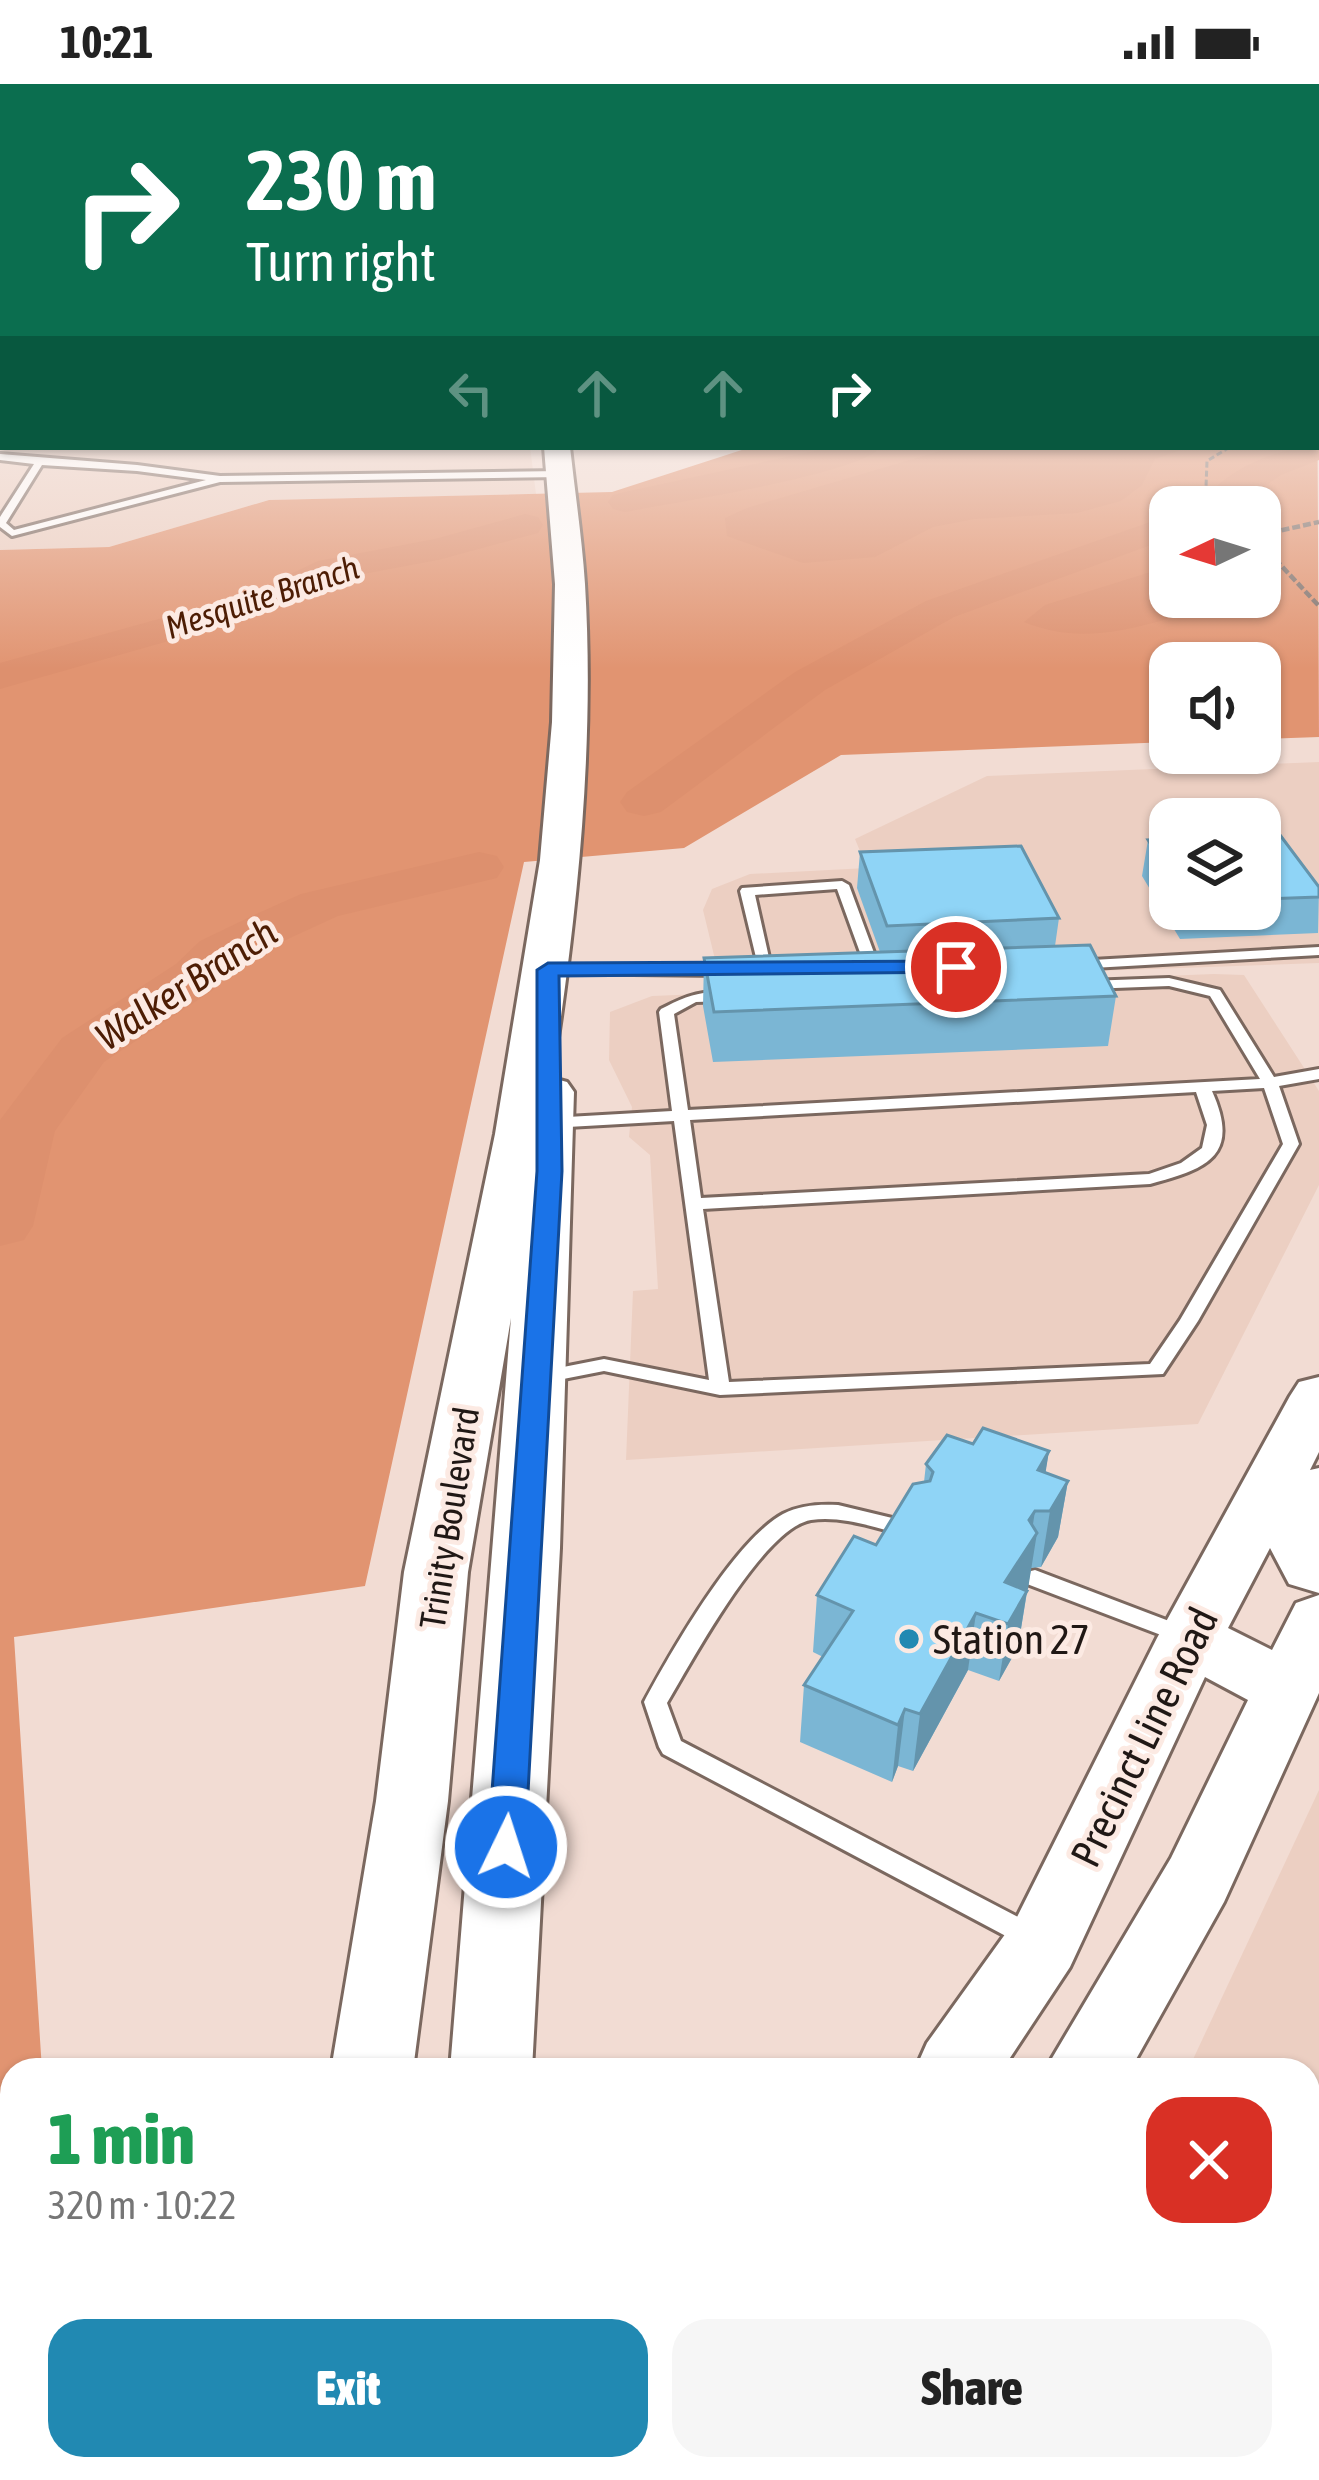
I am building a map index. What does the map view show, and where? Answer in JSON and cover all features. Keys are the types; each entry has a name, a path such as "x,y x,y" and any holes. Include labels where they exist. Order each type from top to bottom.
{"main road":[{"name":"Trinity Boulevard","path":"374,2058 412,1801 440,1547 548,970 566,811 568,641 559,460"},
{"name":"Trinity Boulevard","path":"491,2058 538,1378 550,1123 548,970"},
{"name":"Precinct Line Road","path":"964,2058 1043,1943 1190,1638 1319,1396"},
{"path":"1319,1489 1295,1537 1312,1568 1319,1570"},
{"path":"1105,2058 1198,1880 1319,1620"},
{"path":"1190,1638 1286,1689"}],"lane":[{"path":"0,457 220,479 559,460"},
{"path":"39,462 1,523 6,533 220,479"},
{"path":"548,970 773,971 747,891 842,885 873,969"},
{"path":"1054,965 1319,952"},
{"path":"853,970 896,969"},
{"path":"538,1378 604,1365 720,1388 1156,1370 1190,1321 1291,1144 1270,1083 1215,993 1169,982 1074,985"},
{"path":"720,1388 666,1012 693,998 740,997"},
{"path":"550,1123 1270,1083 1319,1074"},
{"path":"694,1204 1150,1179 1193,1167 1215,1146 1217,1117 1202,1087"},
{"path":"914,1530 828,1512 794,1517 759,1545 655,1702 670,1747 1043,1943"},
{"path":"1035,1578 1190,1638"}],"path":[{"path":"1206,486 1207,461 1224,450"},
{"path":"1281,533 1319,522"},
{"path":"1281,563 1319,607"}],"shaded area":[{"path":"0,450 530,450 536,494 269,500 109,547 0,550"},
{"path":"742,450 1318,450 1319,737 1281,738 1281,642 1149,642 1149,743 841,755 684,848 524,862 365,1586 14,1637 41,2058 0,2058 0,550 109,547 269,500 612,492"},
{"path":"944,450 1180,450 1155,459 1142,485 1121,501 1077,513 974,519 933,527 875,557 803,563 727,536 725,518"},
{"path":"1149,573 1149,618 1170,618 1102,633 1050,630 1024,622 1045,605"},
{"path":"1319,762 1319,963 721,984 703,910 712,889 750,874 867,868 855,839 987,776 1149,769 1149,774 1281,774 1281,764"},
{"path":"1244,975 1319,1091 1319,1185 1198,1424 626,1460 633,1291 658,1289 650,1155 629,1137 632,1107 609,1060 610,1012 652,996"},
{"path":"1319,1790 1319,2058 1194,2058"}],"building":[{"path":"1281,836 1319,887 1319,897 1281,898"},
{"path":"1021,846 1059,918 887,926 860,852"},
{"path":"1090,945 1116,996 714,1012 704,958"},
{"name":"Station 27","path":"983,1428 1049,1451 1038,1470 1068,1481 1050,1511 1035,1511 1029,1520 1037,1533 1005,1582 1027,1591 1008,1624 976,1613 920,1714 905,1709 898,1725 804,1685 853,1611 817,1595 854,1536 876,1545 913,1484 930,1481 933,1472 926,1464 947,1435 973,1444"}],"waterway":[{"name":"Mesquite Branch","path":"625,502 818,463 856,450"},
{"name":"Walker Branch","path":"1242,486 1269,468 1316,450"},
{"name":"Mesquite Branch","path":"0,676 263,602 331,569 438,549 525,525"},
{"name":"Walker Branch","path":"644,802 810,681 940,609 1149,534"},
{"name":"Walker Branch","path":"0,1226 24,1130 83,1050 196,976 219,953 271,927 320,905 479,867"}],"place":[{"name":"Station 27","path":"909,1639"}],"route":[{"path":"506,1847 549,1171 548,970 956,967"}]}
